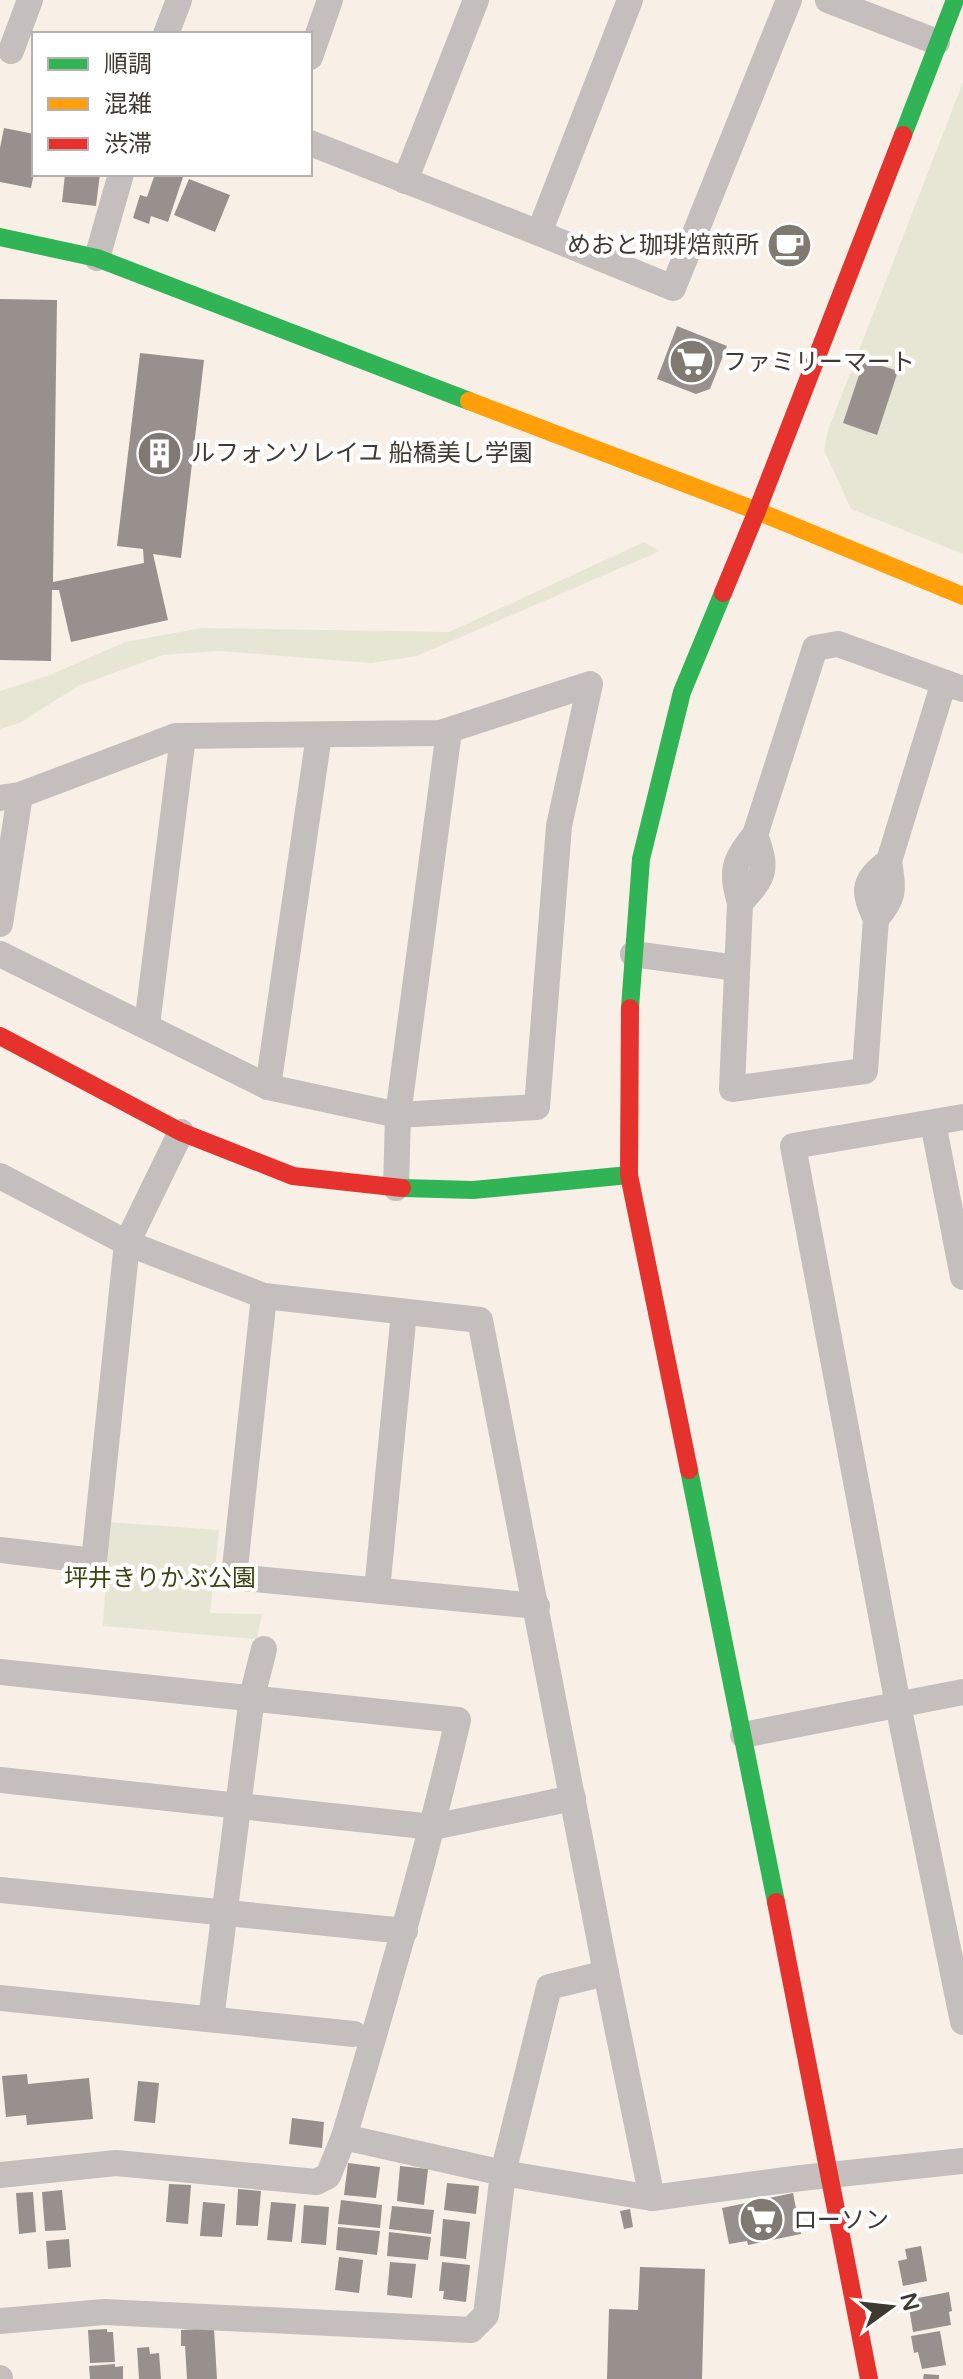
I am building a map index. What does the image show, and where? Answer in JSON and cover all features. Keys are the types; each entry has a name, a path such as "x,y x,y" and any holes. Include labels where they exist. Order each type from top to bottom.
{"street":[{"path":"15,52 30,0"},
{"path":"167,32 179,0"},
{"path":"312,51 330,0"},
{"path":"405,181 476,0"},
{"path":"539,233 630,0"},
{"path":"312,144 673,288 789,0"},
{"path":"828,0 937,42"},
{"path":"869,2379 629,1175 630,988 641,859 682,692 757,511 955,0"},
{"path":"97,258 120,176"},
{"path":"0,237 97,258 757,511 963,596"},
{"path":"838,644 953,686 889,861 894,892 876,919 865,1071 732,1089 740,903 758,884 764,868 755,835 815,648 838,644"},
{"path":"0,924 10,797 176,736 440,733 590,684 559,826 537,1107 398,1115 268,1087 0,954"},
{"path":"396,1188 398,1115 449,731"},
{"path":"268,1087 319,735"},
{"path":"147,1025 183,736"},
{"path":"633,954 737,968"},
{"path":"0,1036 181,1132 293,1176 396,1188 473,1190 629,1175"},
{"path":"963,1117 793,1146 898,1705 963,2022"},
{"path":"933,1123 963,1277"},
{"path":"0,1550 94,1561 127,1243 181,1132"},
{"path":"0,1176 127,1243 264,1296 480,1320 652,2198"},
{"path":"264,1296 234,1577 537,1606"},
{"path":"377,1590 404,1312"},
{"path":"211,2019 252,1697 264,1649"},
{"path":"0,1672 458,1720 405,1931 344,2137 328,2176 316,2182 116,2163 0,2175"},
{"path":"743,1735 963,1692"},
{"path":"0,1780 433,1827 573,1798"},
{"path":"0,1890 405,1931"},
{"path":"0,2321 104,2312 471,2330 486,2315 503,2173 549,1987 606,1973"},
{"path":"0,1998 354,2034"},
{"path":"344,2137 503,2173 652,2198 963,2161"}],"green space":[{"path":"963,82 963,554 851,509 824,450 828,430"},
{"path":"644,542 660,551 417,656 371,663 219,651 163,655 78,686 20,723 0,729 0,691 50,675 125,642 202,628 449,632"},
{"name":"坪井きりかぶ公園","path":"109,1522 219,1530 210,1613 262,1614 257,1639 103,1626"}],"building":[{"path":"4,128 32,134 31,188 0,182 0,148"},
{"path":"65,176 100,176 96,206 62,202"},
{"path":"154,176 183,176 168,222 151,216 149,224 133,218 140,195 147,197"},
{"path":"189,179 230,195 215,232 174,215"},
{"name":"ルフォンソレイユ 船橋美し学園","path":"0,299 57,300 53,582 144,563 143,549 117,546 140,353 204,360 181,558 153,554 168,620 71,642 59,590 52,590 51,661 0,660"},
{"name":"ファミリーマート","path":"677,326 727,346 710,389 696,394 657,379"},
{"path":"864,360 898,371 877,435 843,423"},
{"path":"27,2074 28,2084 89,2078 93,2119 27,2125 26,2115 6,2117 2,2076"},
{"path":"138,2081 159,2083 155,2123 134,2121"},
{"path":"292,2118 324,2122 322,2148 289,2144"},
{"path":"348,2163 380,2167 376,2198 344,2195"},
{"path":"400,2166 428,2169 424,2205 397,2201"},
{"path":"447,2183 479,2186 476,2214 444,2210"},
{"path":"169,2184 191,2185 188,2224 166,2222"},
{"path":"238,2189 261,2191 258,2226 236,2225"},
{"path":"62,2190 66,2230 45,2231 42,2192"},
{"path":"33,2192 36,2232 19,2234 16,2193"},
{"path":"793,2193 801,2234 748,2245 747,2241 729,2244 722,2208"},
{"path":"341,2200 382,2205 380,2228 338,2224"},
{"path":"203,2202 225,2204 222,2237 200,2236"},
{"path":"271,2202 296,2204 292,2242 267,2240"},
{"path":"304,2205 329,2207 326,2245 301,2243"},
{"path":"392,2206 434,2210 431,2234 389,2229"},
{"path":"630,2209 633,2227 624,2229 620,2211"},
{"path":"443,2219 470,2222 466,2259 440,2256"},
{"path":"338,2227 380,2231 377,2255 336,2250"},
{"path":"389,2232 431,2237 428,2260 387,2256"},
{"path":"69,2239 71,2267 48,2269 46,2241"},
{"path":"921,2246 927,2281 903,2286 898,2261 907,2259 905,2249"},
{"path":"339,2257 363,2260 359,2293 335,2290"},
{"path":"390,2262 416,2264 412,2298 387,2295"},
{"path":"442,2262 470,2265 466,2302 443,2299 444,2291 439,2291"},
{"path":"640,2267 705,2269 702,2379 607,2379 609,2309 638,2310"},
{"path":"949,2292 951,2325 913,2332 909,2308 919,2306 918,2298"},
{"path":"214,2328 217,2379 187,2379 181,2330"},
{"path":"107,2329 107,2332 113,2332 115,2362 90,2363 88,2330"},
{"path":"940,2331 946,2365 922,2369 918,2352 914,2353 911,2336"},
{"path":"149,2347 150,2354 159,2353 161,2379 139,2379 137,2348"},
{"path":"115,2364 115,2367 123,2366 123,2379 90,2379 89,2366"},
{"path":"924,2374 939,2375 939,2379 923,2379"}],"traffic: fast":[{"path":"903,135 955,0"},
{"path":"0,237 97,258 469,401"},
{"path":"630,1008 641,859 682,692 723,593"},
{"path":"402,1188 473,1190 629,1175"},
{"path":"689,1470 776,1902"}],"traffic: slow":[{"path":"469,401 757,511 963,596"}],"traffic: jam":[{"path":"723,593 903,135"},
{"path":"630,1008 629,1175 689,1470"},
{"path":"0,1036 181,1132 293,1176 402,1188"},
{"path":"776,1902 869,2379"}],"place":[{"name":"めおと珈琲焙煎所","path":"790,245"},
{"name":"ファミリーマート","path":"692,362"},
{"name":"ルフォンソレイユ 船橋美し学園","path":"160,453"},
{"name":"ローソン","path":"762,2220"}]}
